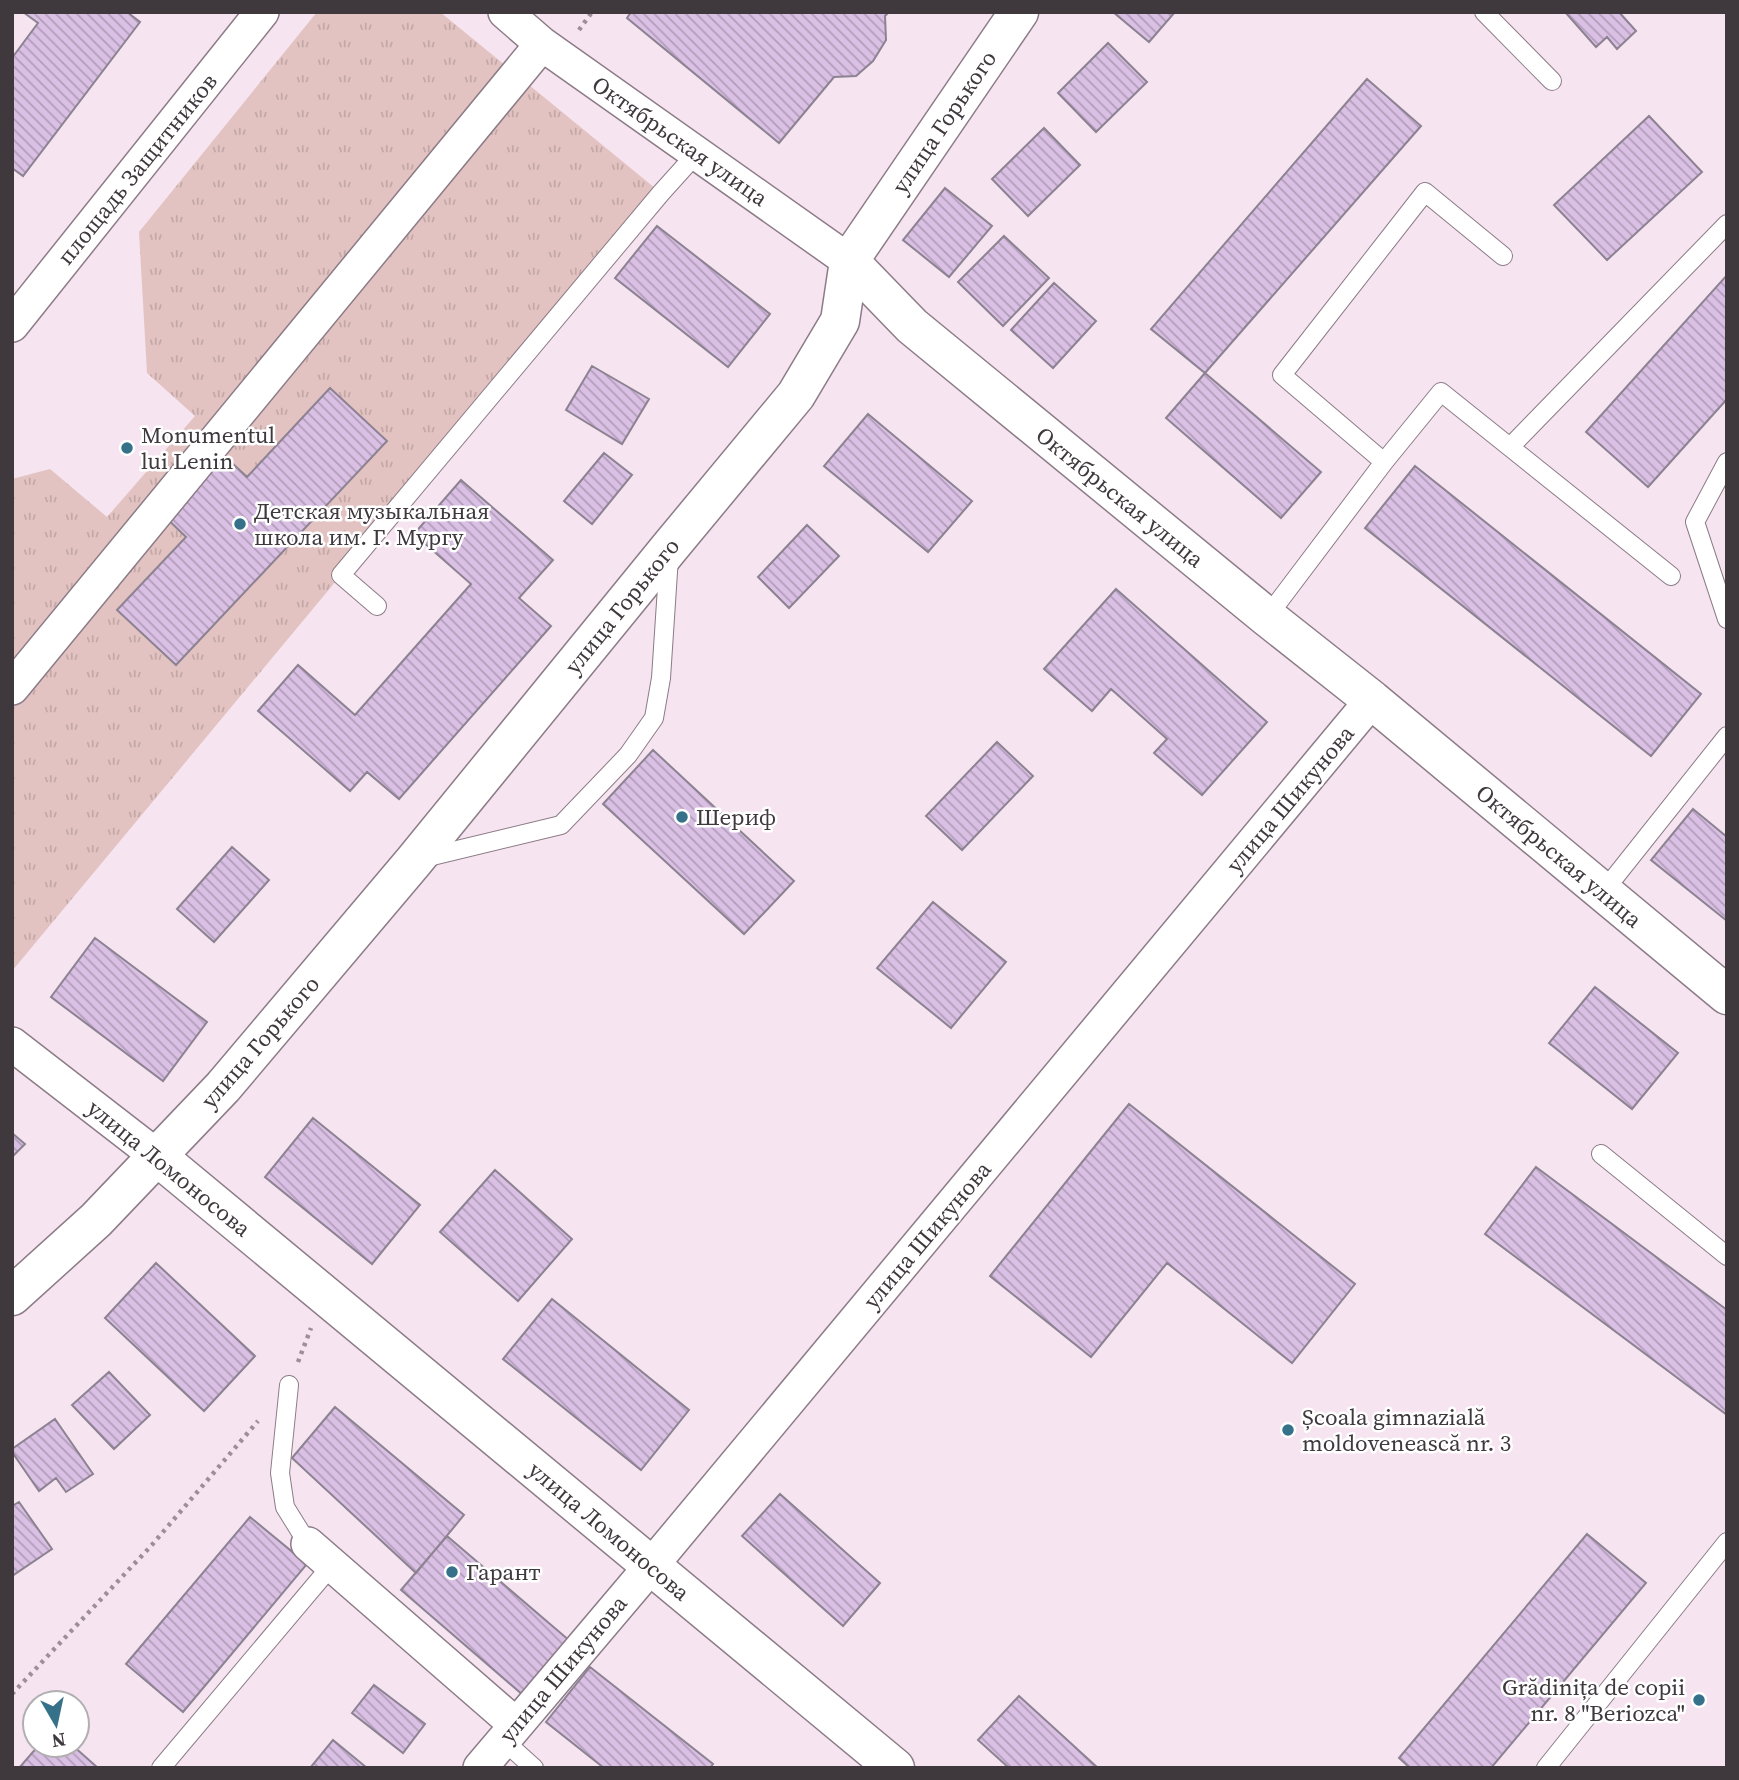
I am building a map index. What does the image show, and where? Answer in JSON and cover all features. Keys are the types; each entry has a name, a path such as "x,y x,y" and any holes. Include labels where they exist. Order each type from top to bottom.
{"street":[{"name":"площадь Защитников","path":"13,324 262,12"},
{"name":"Октябрьская улица","path":"505,12 542,44 849,261 912,326 1372,700 1727,995"},
{"name":"улица Горького","path":"12,1296 96,1220 223,1087 414,861 796,395 840,321 849,261 1019,12"},
{"path":"12,688 542,44"},
{"name":"улица Шикунова","path":"480,1768 1372,700"},
{"name":"улица Ломоносова","path":"12,1044 158,1157 895,1768"},
{"path":"308,1544 509,1732"}],"lane":[{"path":"1484,12 1552,81"},
{"path":"377,606 341,575 697,153"},
{"path":"1384,462 1282,375 1425,192 1503,256"},
{"path":"1510,447 1727,224"},
{"path":"1267,617 1384,462 1441,392 1671,576"},
{"path":"1727,462 1695,522 1727,619"},
{"path":"414,861 561,825 628,755 654,718 661,678 670,547"},
{"path":"1604,892 1727,736"},
{"path":"1601,1154 1727,1256"},
{"path":"289,1385 280,1473 285,1507 308,1544"},
{"path":"1546,1768 1727,1542"},
{"path":"161,1768 332,1565"},
{"path":"509,1732 534,1768"}],"path":[{"path":"12,1694 151,1546 289,1385 324,1295"}],"green space":[{"path":"317,12 440,12 661,193 12,971 12,479 50,469 107,517 195,416 147,373 139,232"}],"building":[{"path":"23,12 127,12 140,22 23,176 12,168 12,58 38,23"},
{"path":"631,12 889,12 885,16 886,40 873,61 856,76 834,77 779,143 627,18"},
{"path":"1113,12 1175,12 1149,42"},
{"path":"1565,12 1619,12 1636,31 1617,49 1607,37 1596,47"},
{"path":"1108,43 1147,82 1096,132 1058,93"},
{"path":"1367,79 1421,126 1205,373 1151,329"},
{"path":"1649,116 1702,172 1607,260 1554,205"},
{"path":"1044,128 1080,165 1028,216 992,179"},
{"path":"945,188 992,226 949,277 903,240"},
{"path":"657,226 770,314 728,367 615,278"},
{"path":"1004,236 1049,278 1003,326 958,282"},
{"path":"1727,275 1727,399 1648,487 1586,432"},
{"path":"1054,283 1096,321 1053,368 1011,330"},
{"path":"592,366 649,399 622,444 566,410"},
{"path":"1205,373 1321,472 1281,518 1166,418"},
{"name":"Детская музыкальная школа им. Г. Мургу","path":"330,388 387,441 176,665 117,610 186,537 159,511 217,449 247,477"},
{"path":"868,414 972,501 928,552 824,466"},
{"path":"604,453 632,475 592,524 564,501"},
{"path":"1415,466 1701,694 1651,756 1365,528"},
{"path":"461,480 553,560 519,598 551,626 399,799 367,772 350,791 258,711 298,665 355,715 471,584 414,534"},
{"path":"807,525 839,556 789,608 758,577"},
{"path":"1116,589 1267,722 1202,795 1154,753 1167,739 1111,689 1092,711 1044,669"},
{"path":"997,742 1033,776 962,850 926,816"},
{"path":"653,750 794,881 744,934 603,804"},
{"path":"1693,809 1727,837 1727,921 1651,860"},
{"path":"232,847 269,880 214,942 177,909"},
{"path":"933,902 1006,962 951,1028 877,968"},
{"path":"95,938 207,1022 163,1081 51,997"},
{"path":"1595,987 1678,1053 1632,1109 1549,1043"},
{"path":"1129,1104 1355,1284 1292,1363 1167,1263 1091,1357 990,1276"},
{"path":"313,1118 420,1205 372,1264 265,1177"},
{"path":"12,1133 25,1144 12,1157"},
{"path":"1536,1167 1727,1310 1727,1415 1485,1234"},
{"path":"495,1170 572,1239 518,1301 440,1232"},
{"path":"156,1263 255,1356 204,1411 105,1318"},
{"path":"552,1299 689,1410 641,1470 503,1359"},
{"path":"109,1372 150,1415 114,1449 72,1405"},
{"path":"335,1407 464,1515 416,1573 292,1458"},
{"path":"55,1419 93,1474 66,1492 56,1478 39,1491 12,1452 12,1449"},
{"path":"780,1494 880,1583 843,1626 742,1536"},
{"path":"19,1502 52,1549 12,1576 12,1506"},
{"path":"250,1517 307,1564 183,1712 126,1664"},
{"path":"1587,1534 1646,1583 1491,1768 1410,1768 1399,1758"},
{"path":"447,1536 570,1641 523,1695 401,1590"},
{"path":"590,1667 713,1764 710,1768 604,1768 546,1722"},
{"path":"374,1685 425,1724 403,1753 352,1713"},
{"path":"1019,1696 1098,1768 1009,1768 978,1740"},
{"path":"333,1740 367,1768 310,1768"},
{"path":"27,1759 88,1759 98,1768 19,1768"}],"place":[{"name":"Monumentul lui Lenin","path":"127,448"},
{"name":"Детская музыкальная школа им. Г. Мургу","path":"240,524"},
{"name":"Шериф","path":"682,817"},
{"name":"Școala gimnazială moldovenească nr. 3","path":"1288,1430"},
{"name":"Гарант","path":"452,1572"},
{"name":"Grădinița de copii nr. 8 \"Beriozca\"","path":"1699,1700"}]}
